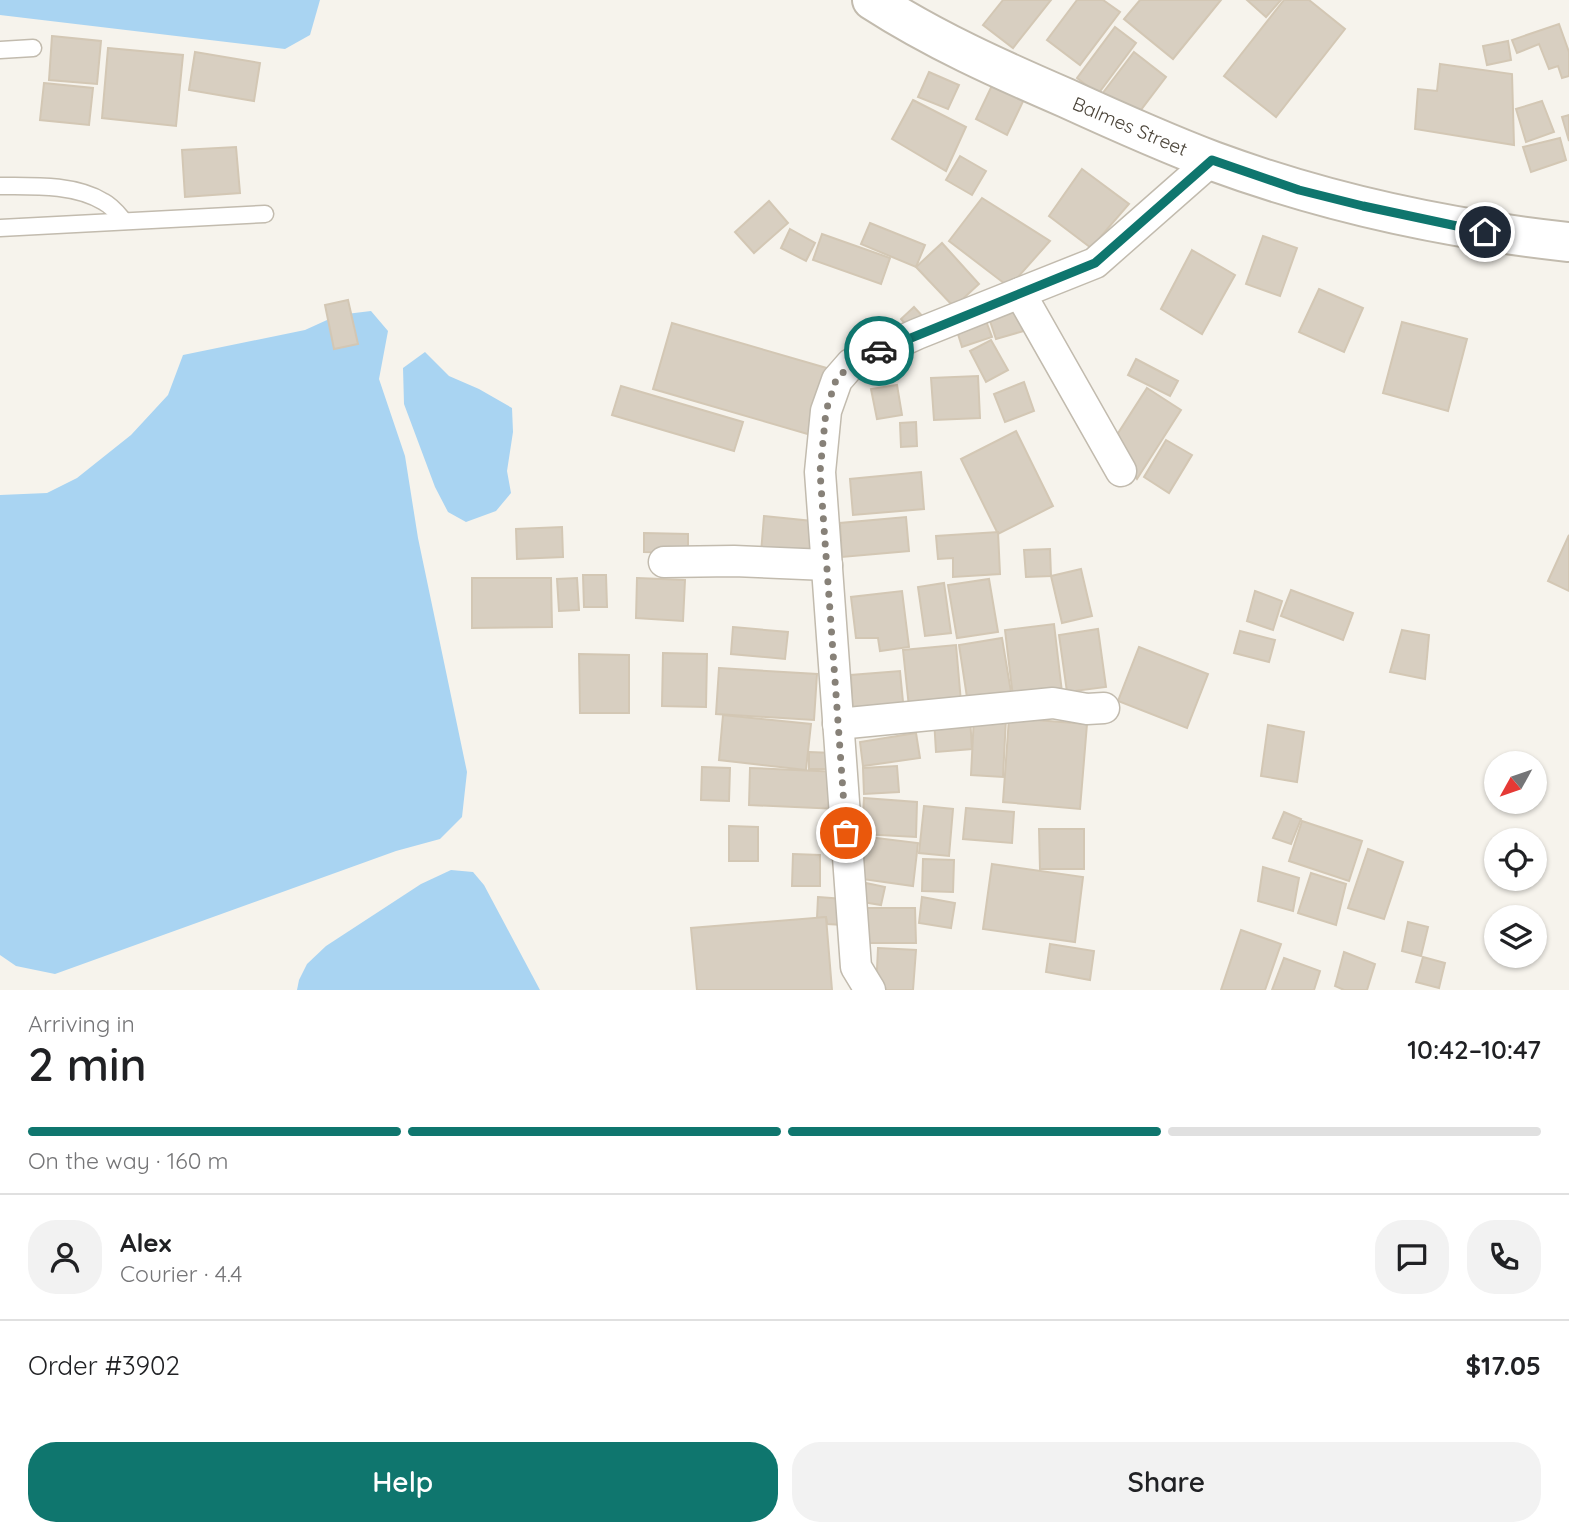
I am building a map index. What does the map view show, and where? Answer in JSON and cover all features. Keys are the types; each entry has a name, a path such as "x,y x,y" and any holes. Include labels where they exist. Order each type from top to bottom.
{"street":[{"name":"Balmes Street","path":"872,0 935,38 975,58 1212,160 1299,190 1363,206 1485,232 1569,242"},
{"path":"870,990 856,967 820,472 826,411 836,380 851,364 917,334 1095,263 1212,160"},
{"path":"1020,293 1121,471"},
{"path":"664,562 734,561 827,565"},
{"path":"838,724 1053,703 1087,709 1104,708"}],"lane":[{"path":"0,50 33,48"},
{"path":"0,186 61,189 88,195 103,200 124,221"},
{"path":"0,228 265,214"}],"water":[{"path":"0,0 320,0 310,35 285,49 0,15"},
{"path":"371,311 388,331 379,379 405,456 418,538 467,772 462,817 440,839 396,851 55,974 16,966 0,955 0,495 47,493 77,478 131,435 168,395 183,355 305,330 338,315"},
{"path":"425,352 449,376 512,408 513,432 507,471 511,493 496,511 466,522 448,512 435,487 404,404 403,368"},
{"path":"451,870 473,872 484,885 540,990 297,990 307,964 326,946 421,884"}],"building":[{"path":"1003,0 1051,0 1013,48 983,25"},
{"path":"1077,0 1103,0 1120,12 1080,65 1047,40"},
{"path":"1140,0 1221,0 1173,59 1124,19"},
{"path":"1247,0 1281,0 1266,17"},
{"path":"1284,0 1309,0 1345,29 1276,117 1224,76"},
{"path":"1559,24 1569,52 1569,76 1562,78 1558,66 1549,69 1539,44 1517,53 1512,40"},
{"path":"1115,27 1136,43 1098,94 1077,78"},
{"path":"52,36 101,41 97,84 49,80"},
{"path":"1508,41 1511,60 1487,65 1483,46"},
{"path":"108,48 183,55 176,126 102,118"},
{"path":"195,52 260,63 254,101 189,90"},
{"path":"1134,52 1166,77 1134,119 1102,94"},
{"path":"1440,64 1512,74 1514,145 1415,129 1418,89 1437,91"},
{"path":"929,72 959,85 948,109 918,97"},
{"path":"996,77 1027,93 1007,135 976,119"},
{"path":"44,83 93,88 89,125 40,120"},
{"path":"913,100 966,127 946,171 892,139"},
{"path":"1542,101 1554,132 1526,142 1516,109"},
{"path":"1569,115 1569,141 1562,117"},
{"path":"1560,138 1566,160 1531,172 1523,147"},
{"path":"236,147 240,193 185,197 182,150"},
{"path":"960,156 986,171 972,195 946,180"},
{"path":"1082,169 1129,204 1091,248 1049,216"},
{"path":"982,198 1050,241 1009,287 949,241"},
{"path":"769,201 788,223 754,253 735,232"},
{"path":"870,223 925,245 916,267 861,244"},
{"path":"790,229 815,243 806,261 781,248"},
{"path":"822,234 890,258 881,284 813,260"},
{"path":"1263,236 1297,248 1280,296 1246,284"},
{"path":"942,243 979,284 954,307 916,267"},
{"path":"1192,250 1235,275 1202,334 1161,309"},
{"path":"1319,289 1363,308 1344,352 1299,332"},
{"path":"348,300 358,344 334,349 325,305"},
{"path":"914,307 925,319 911,331 901,319"},
{"path":"1020,309 1027,330 996,339 989,318"},
{"path":"986,321 992,337 962,347 957,331"},
{"path":"1402,322 1467,339 1448,411 1383,393"},
{"path":"672,323 830,369 811,435 653,389"},
{"path":"991,340 1008,370 986,382 970,351"},
{"path":"1136,359 1178,381 1170,396 1128,375"},
{"path":"978,376 980,418 934,420 931,378"},
{"path":"1024,382 1034,411 1005,422 994,394"},
{"path":"897,385 902,415 877,419 871,389"},
{"path":"621,386 743,422 734,451 612,415"},
{"path":"1147,388 1181,410 1137,479 1113,441"},
{"path":"916,422 917,446 901,447 900,423"},
{"path":"1016,431 1053,506 998,534 961,459"},
{"path":"1166,440 1192,455 1169,493 1144,477"},
{"path":"921,472 924,509 853,515 850,479"},
{"path":"764,516 812,521 809,558 761,553"},
{"path":"906,517 909,551 842,557 840,523"},
{"path":"562,527 563,557 517,559 516,529"},
{"path":"998,532 1000,574 953,577 953,558 938,559 936,536"},
{"path":"644,533 688,534 688,553 644,552"},
{"path":"1569,535 1569,591 1548,581"},
{"path":"1050,549 1051,576 1026,577 1024,550"},
{"path":"1081,569 1092,616 1062,623 1051,576"},
{"path":"583,575 606,575 607,607 584,607"},
{"path":"472,578 551,578 552,627 472,628"},
{"path":"577,578 579,610 559,611 557,579"},
{"path":"637,578 685,580 683,621 636,618"},
{"path":"989,579 998,632 957,638 948,585"},
{"path":"944,583 951,633 925,636 918,587"},
{"path":"1291,590 1353,613 1343,640 1281,616"},
{"path":"902,591 909,647 880,651 878,638 856,638 851,597"},
{"path":"1255,591 1282,601 1273,630 1247,621"},
{"path":"1054,624 1062,692 1013,697 1005,630"},
{"path":"733,627 788,632 785,659 731,654"},
{"path":"1098,629 1106,687 1067,692 1059,635"},
{"path":"1402,630 1429,635 1425,679 1390,672"},
{"path":"1240,631 1275,640 1269,662 1234,653"},
{"path":"1002,638 1012,698 968,704 959,645"},
{"path":"956,645 961,702 909,707 903,650"},
{"path":"1139,647 1208,674 1187,728 1118,701"},
{"path":"663,653 707,654 706,707 662,706"},
{"path":"579,654 629,655 629,713 580,713"},
{"path":"719,668 817,674 814,720 716,714"},
{"path":"900,671 904,712 853,715 851,675"},
{"path":"723,715 811,724 806,770 719,760"},
{"path":"974,716 1006,718 1003,777 971,775"},
{"path":"970,717 972,749 936,752 934,719"},
{"path":"1009,718 1087,724 1080,809 1003,802"},
{"path":"1268,725 1304,732 1297,782 1261,776"},
{"path":"916,733 920,758 863,766 860,742"},
{"path":"809,752 833,753 833,769 809,769"},
{"path":"897,766 899,792 864,794 863,768"},
{"path":"702,767 730,768 729,801 701,800"},
{"path":"750,768 840,772 838,809 749,805"},
{"path":"864,798 917,802 916,837 862,834"},
{"path":"924,806 953,809 949,856 919,853"},
{"path":"966,808 1014,812 1012,843 963,839"},
{"path":"1284,812 1301,819 1291,844 1273,838"},
{"path":"1302,821 1362,841 1349,881 1289,861"},
{"path":"729,826 758,827 758,861 729,861"},
{"path":"1039,829 1084,829 1084,869 1040,869"},
{"path":"860,836 918,843 913,886 855,878"},
{"path":"1368,849 1403,862 1384,919 1348,908"},
{"path":"793,854 820,855 820,886 792,886"},
{"path":"923,859 954,860 953,892 922,891"},
{"path":"992,864 1083,877 1075,942 983,929"},
{"path":"1263,867 1299,878 1293,911 1258,901"},
{"path":"1311,873 1346,884 1336,925 1298,913"},
{"path":"866,883 885,887 881,905 862,902"},
{"path":"818,897 844,899 843,925 827,924 826,917 817,918"},
{"path":"922,897 955,903 951,928 919,923"},
{"path":"864,908 915,908 916,943 864,943"},
{"path":"826,917 832,990 697,990 691,928"},
{"path":"1408,922 1428,927 1421,956 1402,951"},
{"path":"1241,930 1281,944 1265,990 1221,990"},
{"path":"1050,944 1094,951 1090,980 1046,972"},
{"path":"878,948 916,950 913,990 876,990"},
{"path":"1344,952 1375,964 1367,990 1344,990 1335,986"},
{"path":"1423,957 1445,963 1439,988 1416,982"},
{"path":"1284,958 1320,971 1314,990 1272,990"}],"way so far":[{"path":"846,833 820,472 826,411 836,380 851,364 879,351"}],"route":[{"path":"879,351 1095,263 1212,160 1299,190 1485,232"}]}
